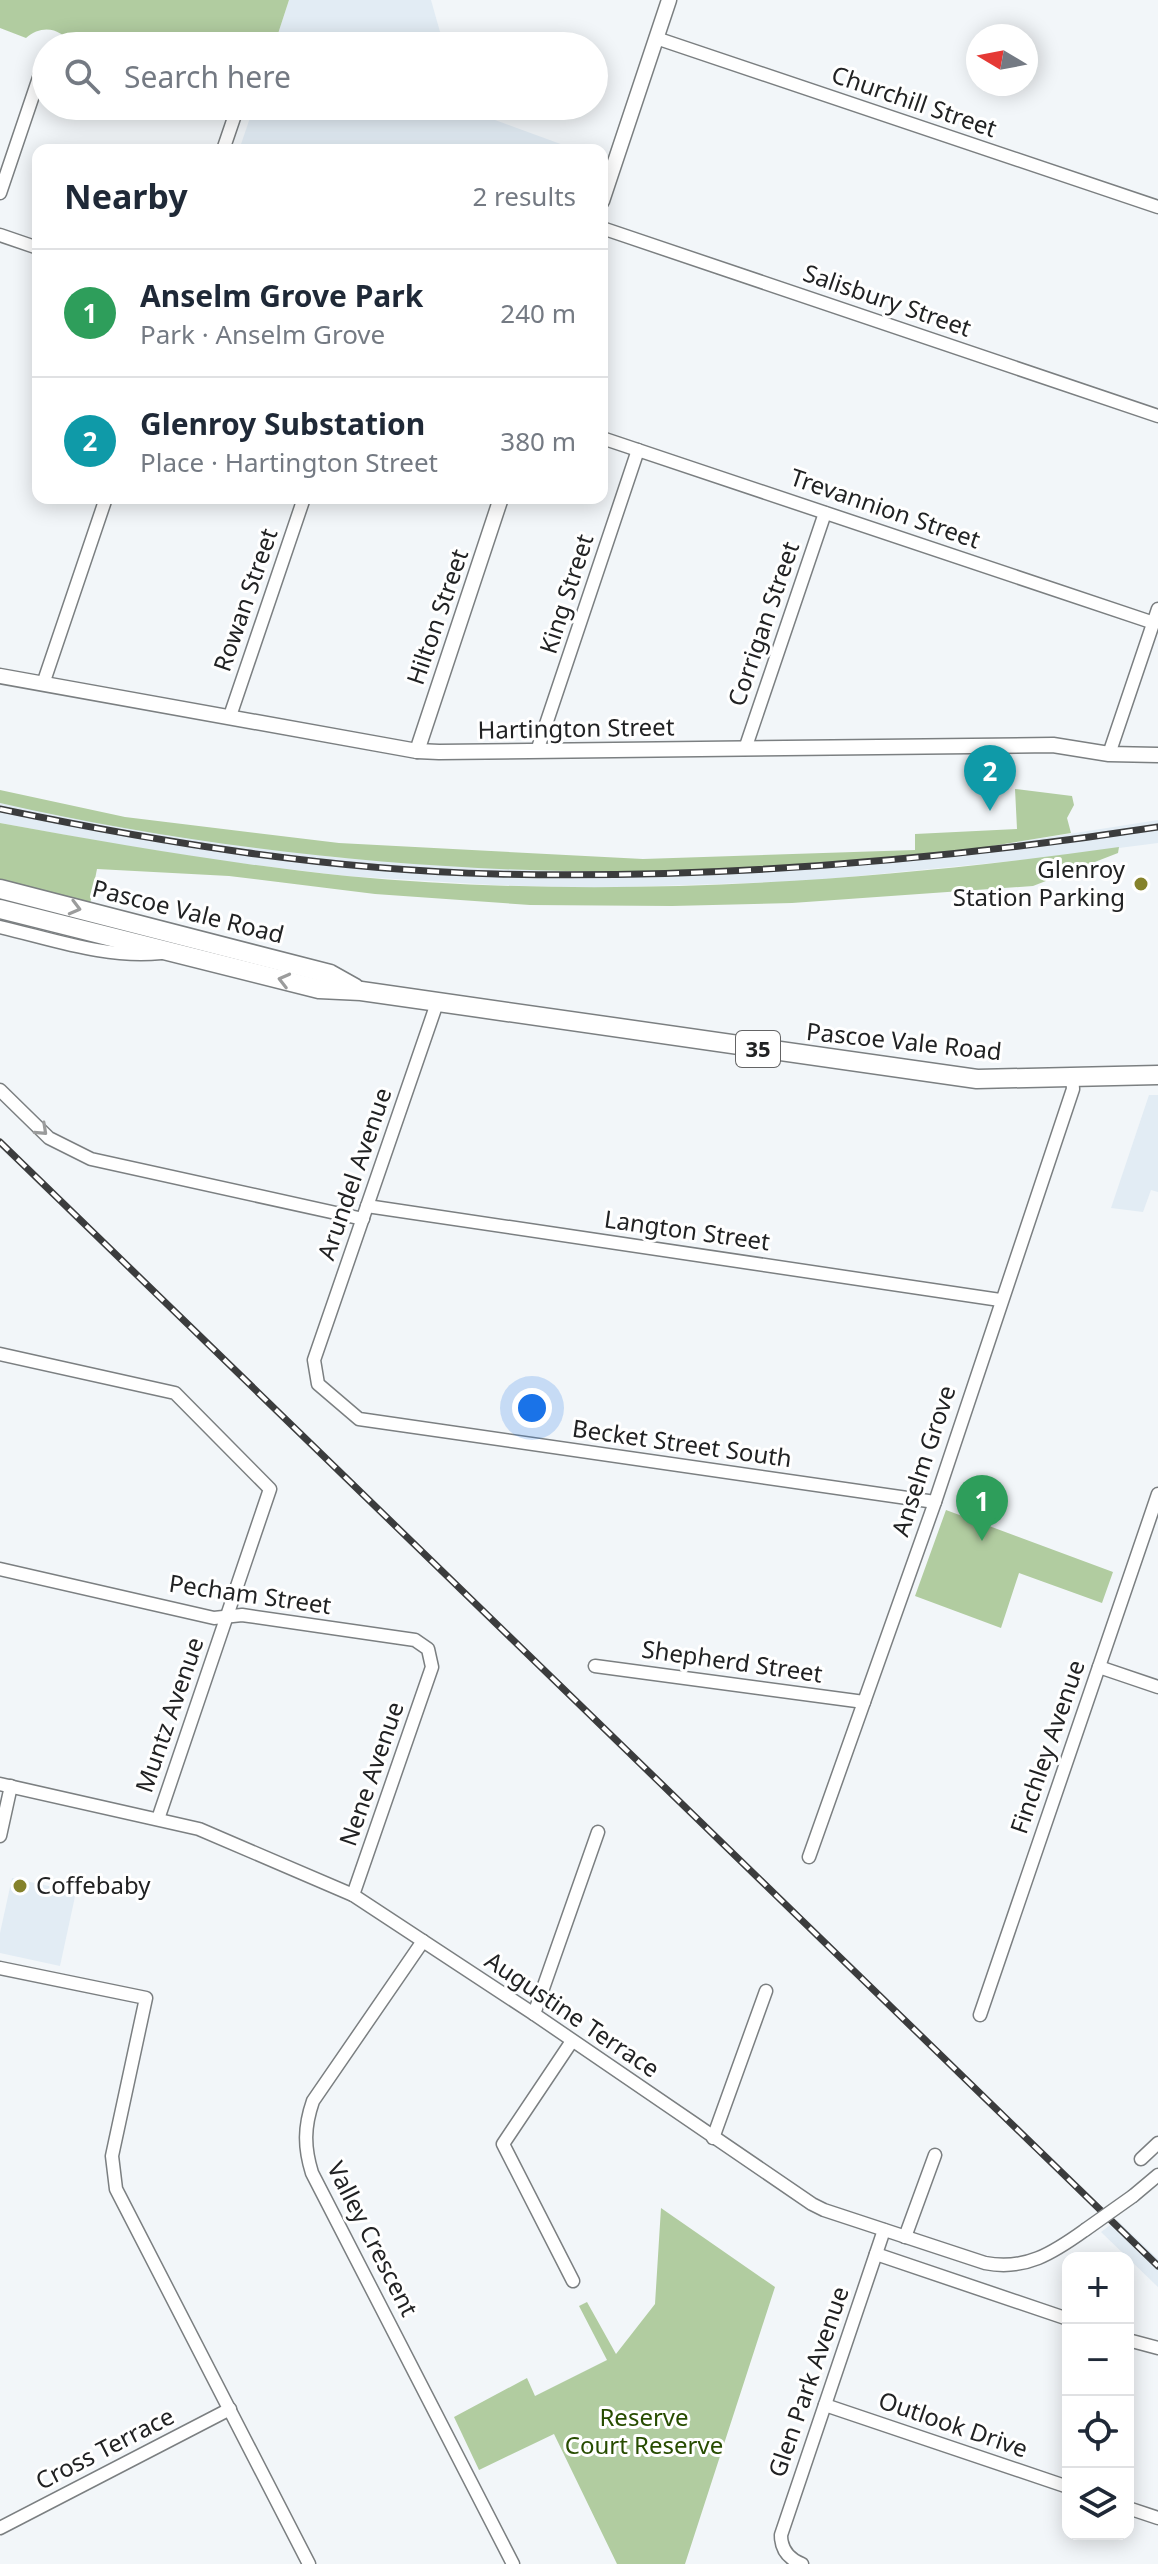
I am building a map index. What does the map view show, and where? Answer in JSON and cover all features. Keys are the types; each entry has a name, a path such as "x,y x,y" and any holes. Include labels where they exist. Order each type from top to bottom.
{"main road":[{"name":"Pascoe Vale Road","path":"0,889 330,974 361,991"},
{"name":"Pascoe Vale Road","path":"0,909 319,989 361,991 977,1079 1158,1075"}],"street":[{"path":"608,183 669,0"},
{"name":"Churchill Street","path":"656,38 1158,207"},
{"path":"0,193 32,98"},
{"path":"225,144 233,120"},
{"name":"Salisbury Street","path":"608,230 1158,416"},
{"path":"0,235 32,246"},
{"name":"Trevannion Street","path":"608,440 1154,623"},
{"name":"King Street","path":"537,751 638,450"},
{"path":"43,684 104,504"},
{"name":"Rowan Street","path":"230,716 302,504"},
{"name":"Hilton Street","path":"417,751 499,504"},
{"name":"Corrigan Street","path":"745,749 825,513"},
{"path":"1109,754 1158,609"},
{"name":"Hartington Street","path":"0,676 417,751 1053,745 1109,754 1158,755"},
{"path":"0,927 113,954 138,956 168,953"},
{"name":"Arundel Avenue","path":"314,1360 437,1003"},
{"name":"Anselm Grove","path":"809,1857 935,1502 1071,1095 1072,1076"},
{"name":"Langton Street","path":"0,1090 49,1138 91,1159 365,1213 1000,1300"},
{"name":"Muntz Avenue","path":"0,1354 175,1393 270,1489 158,1819"},
{"name":"Becket Street South","path":"314,1360 318,1384 359,1419 935,1502"},
{"name":"Finchley Avenue","path":"980,2015 1158,1494"},
{"name":"Pecham Street","path":"0,1569 214,1618 242,1615 415,1640 428,1649 432,1667"},
{"name":"Shepherd Street","path":"595,1666 864,1702"},
{"name":"Nene Avenue","path":"353,1895 432,1667"},
{"path":"1099,1667 1158,1687"},
{"path":"0,1836 6,1785"},
{"name":"Augustine Terrace","path":"6,1785 199,1829 353,1895 812,2204 884,2230 985,2263 1007,2267 1043,2257 1104,2217 1158,2175"},
{"path":"534,2014 598,1832"},
{"name":"Valley Crescent","path":"423,1941 313,2101 305,2123 306,2151 312,2173 513,2564"},
{"path":"0,1968 146,1998 112,2156 116,2189 309,2564"},
{"path":"713,2138 766,1991"},
{"path":"572,2041 503,2144 573,2281"},
{"path":"1141,2159 1158,2143"},
{"path":"905,2237 935,2155"},
{"name":"Glen Park Avenue","path":"802,2564 789,2556 781,2535 884,2230"},
{"path":"876,2254 1062,2317"},
{"path":"1134,2342 1158,2348"},
{"name":"Outlook Drive","path":"825,2405 1062,2485"},
{"name":"Cross Terrace","path":"0,2528 230,2409"},
{"path":"1134,2510 1158,2518"}],"shaded area":[{"path":"289,0 431,0 440,32 279,32"},
{"path":"249,120 495,120 561,144 241,144"},
{"path":"0,803 103,823 334,857 509,869 675,870 882,859 934,855 1158,820 1158,843 1033,859 807,881 595,888 493,885 346,876 115,844 0,823"},
{"path":"1149,1095 1158,1095 1158,1192 1151,1190 1143,1212 1111,1208"},
{"path":"12,1878 76,1892 60,1966 0,1953 0,1933"},
{"path":"1117,2220 1158,2259 1158,2287 1134,2264 1134,2252 1122,2252 1101,2232"}],"green space":[{"path":"0,0 289,0 279,32 45,30 32,32 26,38 0,28"},
{"path":"1015,789 1072,796 1074,805 1067,818 1071,833 933,855 700,871 464,867 347,858 230,845 0,803 0,790 125,817 339,843 643,859 915,850 915,834 1017,829"},
{"path":"0,823 173,853 303,871 443,883 540,887 637,887 830,878 1023,860 1119,847 1118,853 1033,886 792,903 530,905 375,894 229,876 97,869 90,904 0,881"},
{"path":"946,1510 1113,1572 1102,1603 1019,1573 1001,1628 915,1596"},
{"name":"Reserve Court Reserve","path":"661,2208 775,2287 685,2564 617,2564 554,2434 479,2470 454,2417 527,2378 535,2396 607,2360 579,2306 587,2302 616,2354 655,2304"}],"railway":[{"path":"0,809 247,853 372,867 497,874 663,874 828,865 993,849 1158,827"},
{"path":"0,1142 1158,2266"}],"place":[{"name":"Glenroy Substation","path":"990,811"},
{"name":"Glenroy Station Parking","path":"1141,884"},
{"name":"Anselm Grove Park","path":"982,1541"},
{"name":"Coffebaby","path":"20,1886"}]}
